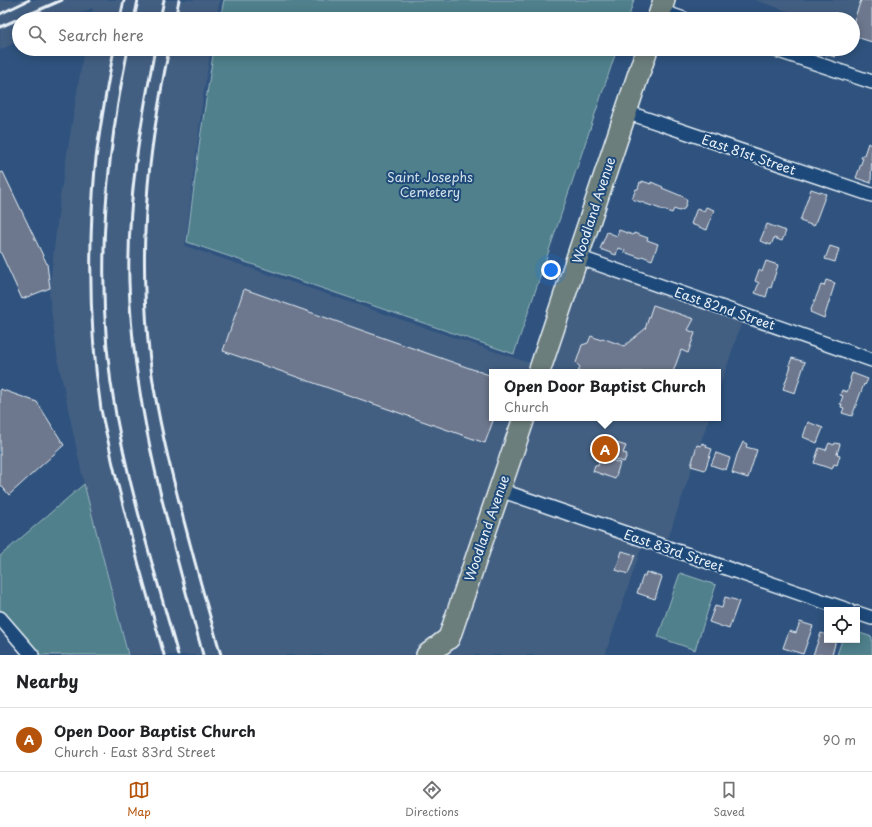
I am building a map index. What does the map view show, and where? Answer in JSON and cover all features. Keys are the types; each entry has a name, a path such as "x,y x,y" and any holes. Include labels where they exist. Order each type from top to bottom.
{"main road":[{"name":"Woodland Avenue","path":"540,369 645,56"},
{"name":"Woodland Avenue","path":"427,655 449,638 523,421"}],"street":[{"path":"794,56 872,82"},
{"name":"East 81st Street","path":"626,112 872,195"},
{"name":"East 82nd Street","path":"578,256 872,360"},
{"name":"East 83rd Street","path":"500,490 839,607"},
{"path":"860,614 872,618"},
{"path":"0,618 32,655"}],"shaded area":[{"path":"0,0 220,0 217,12 92,12 93,8 83,12 12,12 12,44 0,50"},
{"path":"755,0 872,0 860,21 860,12 791,12"},
{"path":"83,56 210,56 203,97 185,246 541,367 578,257 744,315 721,384 721,369 489,369 489,421 708,421 665,547 644,540 605,655 129,655 84,484 58,361 49,294 60,197"}],"green space":[{"path":"224,0 634,0 630,12 221,12"},
{"name":"Saint Josephs Cemetery","path":"213,56 615,56 514,354 187,242 200,139"},
{"path":"84,484 128,655 32,655 0,618 0,556"},
{"path":"680,573 716,585 695,650 658,637"},
{"path":"860,633 872,637 872,655 837,655 841,643 860,643"}],"building":[{"path":"861,0 872,0 872,42 860,38 860,12 857,12"},
{"path":"868,143 872,146 871,183 856,178 863,158 861,158 862,155 864,155"},
{"path":"3,172 47,264 50,288 22,299 0,251 0,173"},
{"path":"642,181 651,184 651,182 684,197 687,201 684,209 679,211 674,209 672,213 632,199 636,189 638,189 640,182 642,183"},
{"path":"811,189 826,194 814,226 800,221"},
{"path":"706,207 714,210 707,230 691,224 697,208 704,211"},
{"path":"767,224 786,231 782,241 774,238 771,245 760,241"},
{"path":"619,230 648,238 647,240 658,244 652,260 624,252 625,250 618,248 616,255 600,249 607,232 617,236"},
{"path":"830,246 839,249 835,262 825,259"},
{"path":"766,261 778,265 771,288 769,287 766,297 755,293 759,283 755,281 759,270 762,272"},
{"path":"826,280 835,283 824,318 810,312 821,285 824,286"},
{"path":"244,289 489,375 489,421 493,421 485,443 223,351"},
{"path":"653,305 694,319 688,330 695,333 688,353 681,350 674,369 579,369 580,367 576,363 582,345 588,343 591,336 601,340 602,338 624,346 645,329"},
{"path":"792,358 805,362 795,393 783,389 791,366 789,365"},
{"path":"852,373 868,379 865,385 864,384 852,416 842,413 844,408 841,407 842,404 840,404 843,396 840,395 842,390 847,392"},
{"path":"0,389 37,402 64,445 9,495 0,484"},
{"path":"808,422 823,428 817,443 803,437"},
{"path":"607,440 626,446 623,453 627,454 624,462 599,454 601,447 604,448"},
{"path":"743,442 747,444 746,447 757,450 748,478 732,473 737,455"},
{"path":"702,443 707,445 706,447 712,449 705,470 691,466 697,445 701,446"},
{"path":"829,443 834,445 835,443 840,444 837,454 840,455 837,465 834,464 832,469 814,463 819,448 826,450"},
{"path":"716,453 730,458 726,470 711,465"},
{"path":"601,457 620,463 615,479 593,471 595,465 598,466"},
{"path":"622,551 635,555 628,574 616,570"},
{"path":"646,572 662,577 655,599 637,593"},
{"path":"725,597 739,601 729,629 709,622 715,606 722,608"},
{"path":"800,622 813,626 803,654 783,648 789,631 796,633"},
{"path":"821,633 824,634 824,643 835,643 832,655 813,655"}],"railway":[{"path":"0,14 29,0"},
{"path":"34,12 62,0"},
{"path":"121,12 124,0"},
{"path":"135,12 138,0"},
{"path":"161,12 164,0"},
{"path":"176,12 179,0"},
{"path":"0,27 12,22"},
{"path":"113,56 103,108 95,168 91,229 91,289 94,349 101,409 112,460 130,534 164,655"},
{"path":"127,56 112,140 107,186 104,232 105,323 109,369 122,445 144,536 178,655"},
{"path":"154,56 144,107 132,194 129,253 132,330 145,424 155,471 203,655"},
{"path":"168,56 155,124 147,199 144,270 148,341 155,393 165,445 190,545 221,655"}],"place":[{"name":"Open Door Baptist Church","path":"605,449"}]}
